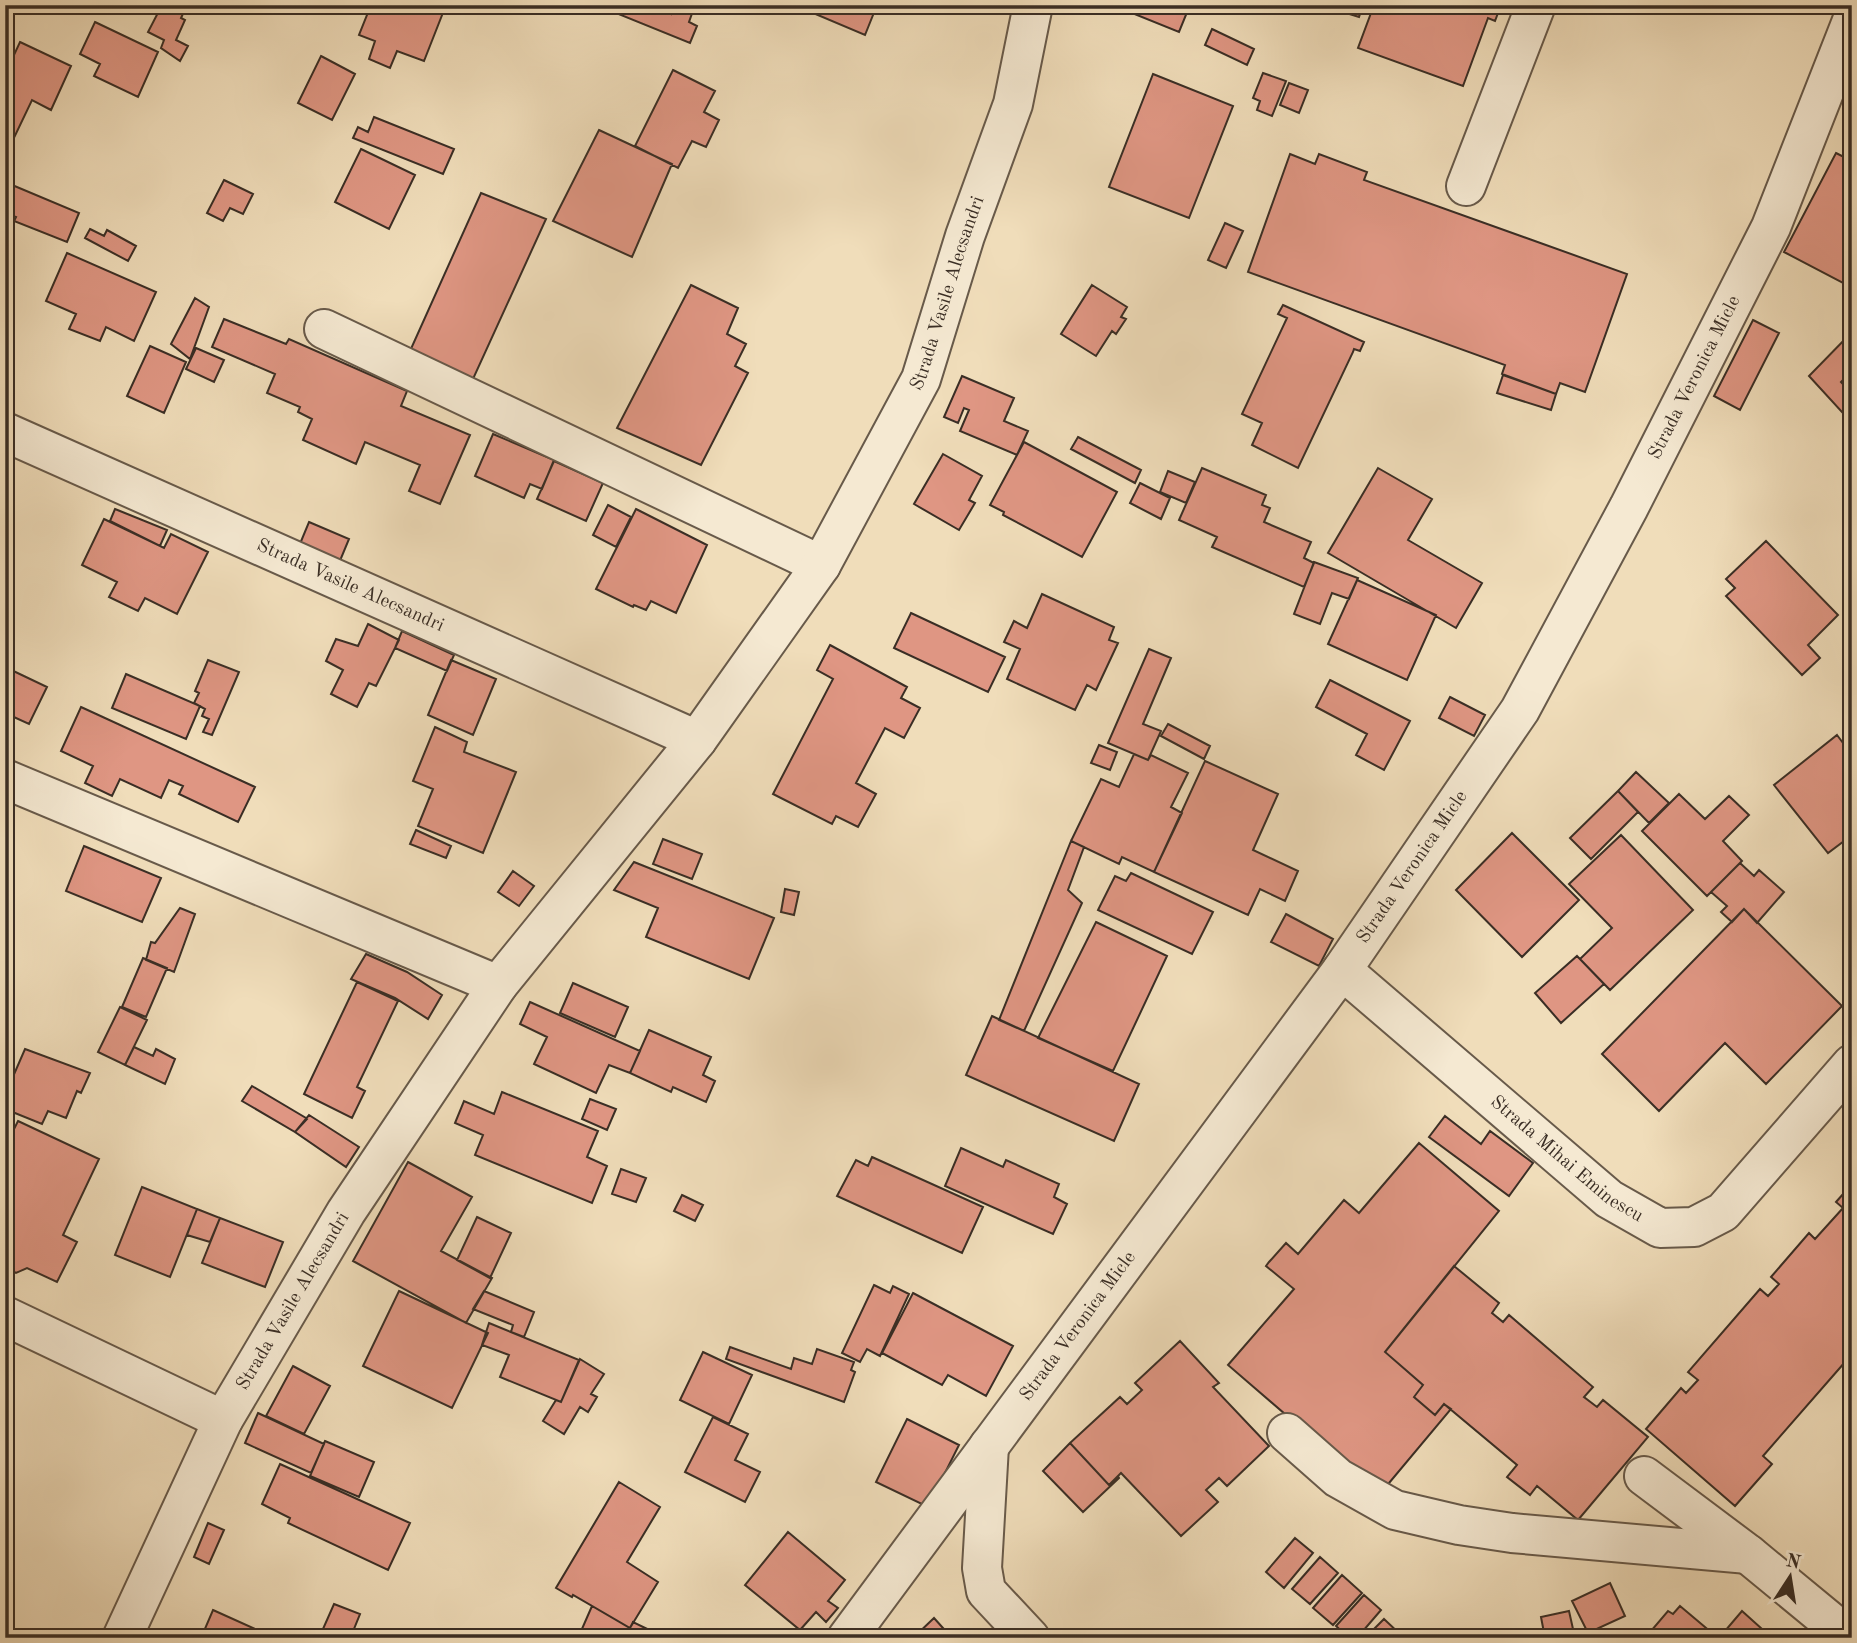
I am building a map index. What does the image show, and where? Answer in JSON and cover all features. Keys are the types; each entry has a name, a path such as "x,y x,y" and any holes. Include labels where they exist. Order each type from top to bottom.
{"street":[{"name":"Strada Vasile Alecsandri","path":"122,1638 223,1420 346,1212 498,985 697,740 821,565 921,379 964,236 1013,104 1033,5"},
{"path":"1466,186 1536,5"},
{"name":"Strada Veronica Micle","path":"848,1638 1342,970 1520,710 1578,603 1770,227 1852,21"},
{"path":"324,329 821,565"},
{"name":"Strada Vasile Alecsandri","path":"5,432 697,740"},
{"path":"5,779 498,985"},
{"name":"Strada Mihai Eminescu","path":"1342,970 1609,1199 1660,1228 1694,1227 1723,1212 1852,1064"},
{"path":"5,1316 223,1420"},
{"path":"1287,1433 1338,1478 1395,1510 1459,1525 1512,1533 1748,1553"},
{"path":"989,1446 982,1568 986,1591 1030,1638"},
{"path":"1644,1476 1748,1553 1850,1638"}],"building":[{"path":"162,5 187,5 181,18 185,20 176,40 188,46 180,61 161,48 164,40 148,32"},
{"path":"371,5 446,5 424,61 397,51 390,68 369,59 375,41 359,35"},
{"path":"607,5 655,5 671,14 674,5 695,5 689,22 697,26 690,43 606,9"},
{"path":"817,5 877,5 865,35 813,13"},
{"path":"1124,5 1190,5 1179,32 1122,9"},
{"path":"1345,5 1363,5 1359,17 1343,12"},
{"path":"1374,5 1501,5 1495,21 1488,18 1463,86 1358,48"},
{"path":"95,22 158,52 138,97 94,76 100,64 80,54"},
{"path":"1212,29 1254,49 1247,65 1205,45"},
{"path":"20,42 71,66 51,110 32,100 12,142 5,139 5,51 14,55"},
{"path":"321,56 355,74 332,120 298,103"},
{"path":"673,70 715,91 704,112 719,120 706,147 692,141 678,168 635,146"},
{"path":"1263,73 1286,81 1272,116 1257,110 1260,101 1253,98"},
{"path":"1153,74 1233,106 1189,218 1109,187"},
{"path":"1289,83 1308,90 1299,113 1280,105"},
{"path":"374,117 454,149 443,174 353,138 358,127 368,132"},
{"path":"599,130 672,164 632,257 553,221"},
{"path":"361,149 415,175 389,229 335,202"},
{"path":"1836,153 1852,161 1852,265 1843,283 1784,252"},
{"path":"1290,154 1315,164 1319,154 1367,172 1364,180 1627,274 1585,392 1560,383 1556,394 1502,374 1505,365 1248,272"},
{"path":"224,180 253,194 243,214 230,208 223,221 207,213"},
{"path":"5,182 79,213 67,242 14,221 16,217 5,213"},
{"path":"481,193 546,219 473,379 410,351"},
{"path":"1225,223 1243,231 1226,268 1208,260"},
{"path":"90,229 104,236 107,230 136,246 128,261 85,238"},
{"path":"67,253 156,292 134,341 106,327 100,341 69,329 76,314 46,301"},
{"path":"691,285 738,308 727,334 746,344 735,366 748,373 701,465 617,428"},
{"path":"1092,285 1127,307 1121,317 1126,319 1116,334 1112,331 1096,356 1061,334"},
{"path":"195,298 209,307 190,359 171,344"},
{"path":"1283,305 1364,342 1360,351 1354,349 1298,468 1252,445 1262,423 1242,414 1287,318 1278,314"},
{"path":"224,319 286,344 289,339 407,391 401,406 470,435 440,504 409,491 420,465 365,442 356,464 303,440 312,419 298,412 300,407 267,393 275,374 212,347"},
{"path":"1753,320 1779,333 1740,410 1714,396"},
{"path":"1852,332 1852,371 1841,382 1852,394 1852,423 1809,376"},
{"path":"150,346 186,362 164,413 127,396"},
{"path":"196,348 224,360 214,382 186,369"},
{"path":"1503,375 1556,394 1551,410 1497,393"},
{"path":"962,376 1014,398 1004,421 1028,431 1017,455 960,431 969,410 964,408 958,423 944,417"},
{"path":"493,434 554,460 542,489 530,484 524,498 475,476"},
{"path":"1078,437 1141,470 1135,483 1071,449"},
{"path":"1024,442 1117,492 1082,557 1003,515 1004,512 990,505"},
{"path":"943,454 982,476 969,500 975,503 959,530 914,504"},
{"path":"554,461 603,483 586,521 537,499"},
{"path":"1202,468 1266,495 1262,505 1270,508 1264,522 1311,542 1304,558 1314,563 1304,587 1212,547 1217,537 1179,520"},
{"path":"1378,468 1432,499 1408,540 1482,583 1456,628 1328,553"},
{"path":"1168,471 1195,482 1186,503 1160,492"},
{"path":"1140,483 1170,498 1161,519 1130,503"},
{"path":"608,505 631,517 616,547 593,535"},
{"path":"115,509 167,530 160,546 110,521"},
{"path":"636,509 707,545 676,613 651,601 646,610 634,605 633,607 596,589"},
{"path":"104,519 164,548 171,534 208,552 177,614 145,598 138,611 109,597 117,582 82,565"},
{"path":"309,522 349,539 337,568 297,551"},
{"path":"1766,541 1838,615 1808,645 1820,658 1802,675 1726,596 1735,588 1726,579"},
{"path":"1314,562 1358,578 1349,599 1332,593 1320,624 1294,614"},
{"path":"1357,580 1436,615 1407,680 1328,644"},
{"path":"1042,594 1114,627 1109,640 1118,643 1096,690 1087,685 1075,710 1007,679 1020,649 1004,642 1014,621 1027,628"},
{"path":"911,613 1005,657 988,692 894,648"},
{"path":"368,624 399,640 376,686 369,683 357,707 331,694 343,670 326,661 336,639 358,646"},
{"path":"402,631 454,655 447,671 395,648"},
{"path":"830,645 907,687 901,698 920,708 904,738 885,728 856,783 876,794 858,827 836,816 832,824 773,794 833,679 817,670"},
{"path":"1149,649 1171,658 1143,724 1161,731 1148,760 1108,743"},
{"path":"208,660 239,672 212,735 203,732 209,719 202,716 205,709 194,703 199,693 195,691"},
{"path":"451,660 496,679 473,735 428,715"},
{"path":"5,667 47,687 29,724 5,713"},
{"path":"126,674 200,706 186,739 112,708"},
{"path":"1330,680 1410,721 1384,770 1356,755 1367,734 1316,707"},
{"path":"1450,697 1485,715 1474,736 1439,718"},
{"path":"81,707 255,787 238,822 179,794 183,786 169,780 161,798 120,779 112,796 85,783 93,766 61,751"},
{"path":"1168,724 1210,746 1204,759 1161,736"},
{"path":"435,727 467,742 464,752 516,772 483,853 418,826 433,789 413,781"},
{"path":"1837,735 1852,755 1852,835 1828,853 1774,785"},
{"path":"1099,745 1117,752 1110,770 1091,763"},
{"path":"1134,754 1148,760 1151,755 1188,773 1171,807 1182,813 1154,872 1122,857 1119,864 1071,841 1101,779 1119,787"},
{"path":"1205,761 1278,794 1253,850 1298,871 1285,901 1260,889 1248,915 1154,872"},
{"path":"1636,772 1669,803 1649,823 1618,791"},
{"path":"1618,791 1638,812 1591,859 1570,838"},
{"path":"1679,794 1705,819 1729,796 1749,815 1723,841 1742,861 1707,896 1642,831"},
{"path":"416,830 451,846 446,858 410,844"},
{"path":"1512,833 1579,900 1522,957 1456,890"},
{"path":"1621,835 1693,910 1610,990 1580,959 1612,928 1569,884"},
{"path":"663,839 702,854 692,879 653,864"},
{"path":"1071,841 1084,847 1068,890 1082,903 1024,1031 999,1020"},
{"path":"84,846 161,878 142,922 66,891"},
{"path":"634,862 774,918 749,979 646,937 658,908 614,890"},
{"path":"1740,863 1754,876 1759,870 1784,892 1757,923 1744,909 1732,922 1721,912 1727,906 1711,892"},
{"path":"513,871 534,886 519,906 498,892"},
{"path":"1131,873 1213,912 1192,954 1098,910 1115,876 1126,881"},
{"path":"785,889 799,892 794,915 781,912"},
{"path":"180,908 195,914 174,972 146,960 151,942 155,943"},
{"path":"1744,909 1842,1006 1766,1084 1725,1043 1659,1111 1602,1054"},
{"path":"1286,914 1333,939 1319,966 1271,942"},
{"path":"1096,922 1167,956 1113,1071 1038,1038"},
{"path":"366,954 407,972 442,995 428,1019 395,998 351,979"},
{"path":"1577,956 1604,984 1561,1023 1535,993"},
{"path":"143,958 167,968 146,1017 122,1007"},
{"path":"357,982 398,1001 357,1087 365,1091 352,1118 304,1094"},
{"path":"573,983 628,1007 615,1037 560,1013"},
{"path":"530,1002 640,1051 630,1073 609,1065 596,1093 534,1064 547,1037 520,1024"},
{"path":"120,1007 147,1020 125,1065 98,1052"},
{"path":"992,1016 1139,1084 1114,1141 966,1075"},
{"path":"649,1030 711,1057 703,1075 715,1081 706,1102 673,1087 671,1092 630,1073"},
{"path":"134,1047 153,1056 156,1049 175,1059 165,1084 125,1065"},
{"path":"25,1049 90,1073 81,1093 77,1091 66,1118 48,1111 42,1124 5,1109 5,1095"},
{"path":"252,1086 307,1119 295,1132 242,1101"},
{"path":"502,1092 598,1131 587,1157 607,1166 592,1203 475,1155 483,1135 455,1123 464,1101 494,1114"},
{"path":"590,1099 616,1109 607,1130 582,1119"},
{"path":"309,1115 359,1147 346,1167 295,1132"},
{"path":"1445,1116 1481,1144 1490,1131 1533,1163 1509,1196 1429,1137"},
{"path":"18,1121 99,1159 63,1235 77,1242 57,1282 27,1268 16,1273 5,1267 5,1147"},
{"path":"1419,1143 1499,1211 1385,1352 1423,1385 1414,1397 1435,1415 1444,1404 1451,1409 1379,1495 1228,1365 1294,1289 1266,1266 1269,1262 1286,1243 1298,1254 1344,1200 1359,1213"},
{"path":"961,1148 1003,1167 1006,1160 1059,1184 1054,1197 1067,1204 1053,1234 945,1186"},
{"path":"872,1157 983,1207 962,1253 837,1196 856,1160 868,1166"},
{"path":"408,1162 472,1197 441,1251 492,1278 466,1323 353,1261"},
{"path":"621,1169 646,1178 636,1202 612,1194"},
{"path":"1852,1184 1852,1354 1763,1456 1772,1464 1735,1506 1646,1429 1681,1388 1686,1393 1698,1380 1688,1372 1760,1289 1768,1296 1779,1284 1771,1277 1809,1233 1815,1239 1843,1208 1836,1202"},
{"path":"142,1187 197,1209 170,1277 115,1255"},
{"path":"682,1195 703,1205 695,1221 674,1211"},
{"path":"197,1209 220,1218 210,1242 187,1235"},
{"path":"477,1217 511,1233 490,1278 457,1260"},
{"path":"220,1218 283,1242 265,1287 202,1263"},
{"path":"1454,1266 1499,1303 1492,1313 1503,1322 1509,1315 1593,1387 1584,1397 1597,1407 1603,1400 1648,1437 1578,1520 1537,1486 1530,1495 1507,1477 1517,1465 1444,1404 1435,1415 1414,1397 1423,1385 1385,1352"},
{"path":"874,1285 890,1293 893,1286 909,1294 880,1356 867,1349 860,1362 842,1353"},
{"path":"399,1291 488,1333 452,1408 363,1366"},
{"path":"484,1291 534,1312 524,1337 511,1332 513,1325 473,1309"},
{"path":"913,1293 1013,1346 986,1396 948,1375 942,1385 882,1353"},
{"path":"489,1323 579,1360 561,1402 500,1377 509,1355 482,1345"},
{"path":"1180,1341 1219,1383 1213,1387 1269,1446 1227,1486 1219,1478 1206,1490 1218,1502 1181,1536 1121,1473 1109,1485 1070,1443 1120,1397 1127,1404 1142,1390 1135,1383"},
{"path":"730,1347 791,1369 794,1358 812,1364 817,1349 854,1362 851,1370 855,1372 844,1402 726,1359"},
{"path":"703,1352 752,1375 729,1424 680,1400"},
{"path":"580,1359 604,1374 591,1394 597,1397 588,1412 580,1407 564,1434 543,1421 556,1400 561,1402"},
{"path":"293,1366 330,1386 304,1434 266,1416"},
{"path":"258,1413 324,1444 311,1473 245,1443"},
{"path":"713,1417 748,1434 735,1460 760,1472 745,1502 685,1472"},
{"path":"907,1419 959,1445 928,1507 876,1482"},
{"path":"325,1441 374,1462 359,1497 310,1476"},
{"path":"1070,1443 1109,1485 1118,1476 1119,1478 1083,1512 1043,1471"},
{"path":"280,1464 410,1523 388,1570 288,1523 290,1518 262,1504"},
{"path":"619,1482 660,1507 627,1562 658,1582 630,1628 556,1588"},
{"path":"208,1523 224,1530 209,1564 194,1557"},
{"path":"788,1532 845,1580 828,1601 838,1608 826,1622 816,1612 800,1630 745,1585"},
{"path":"1295,1538 1313,1553 1284,1588 1266,1572"},
{"path":"1320,1557 1338,1573 1310,1604 1292,1589"},
{"path":"1342,1575 1362,1593 1333,1625 1313,1608"},
{"path":"1610,1583 1625,1616 1588,1633 1572,1601"},
{"path":"1364,1595 1381,1610 1357,1638 1349,1638 1336,1626"},
{"path":"334,1604 360,1614 354,1629 376,1638 319,1638"},
{"path":"592,1606 630,1628 633,1622 666,1638 578,1638"},
{"path":"1680,1606 1718,1638 1645,1638 1668,1611 1673,1614"},
{"path":"213,1610 275,1638 201,1638"},
{"path":"1569,1611 1575,1638 1545,1638 1541,1617"},
{"path":"1742,1611 1772,1638 1719,1638"},
{"path":"934,1618 952,1638 913,1638"},
{"path":"1384,1619 1403,1637 1410,1631 1417,1638 1365,1638"}]}
